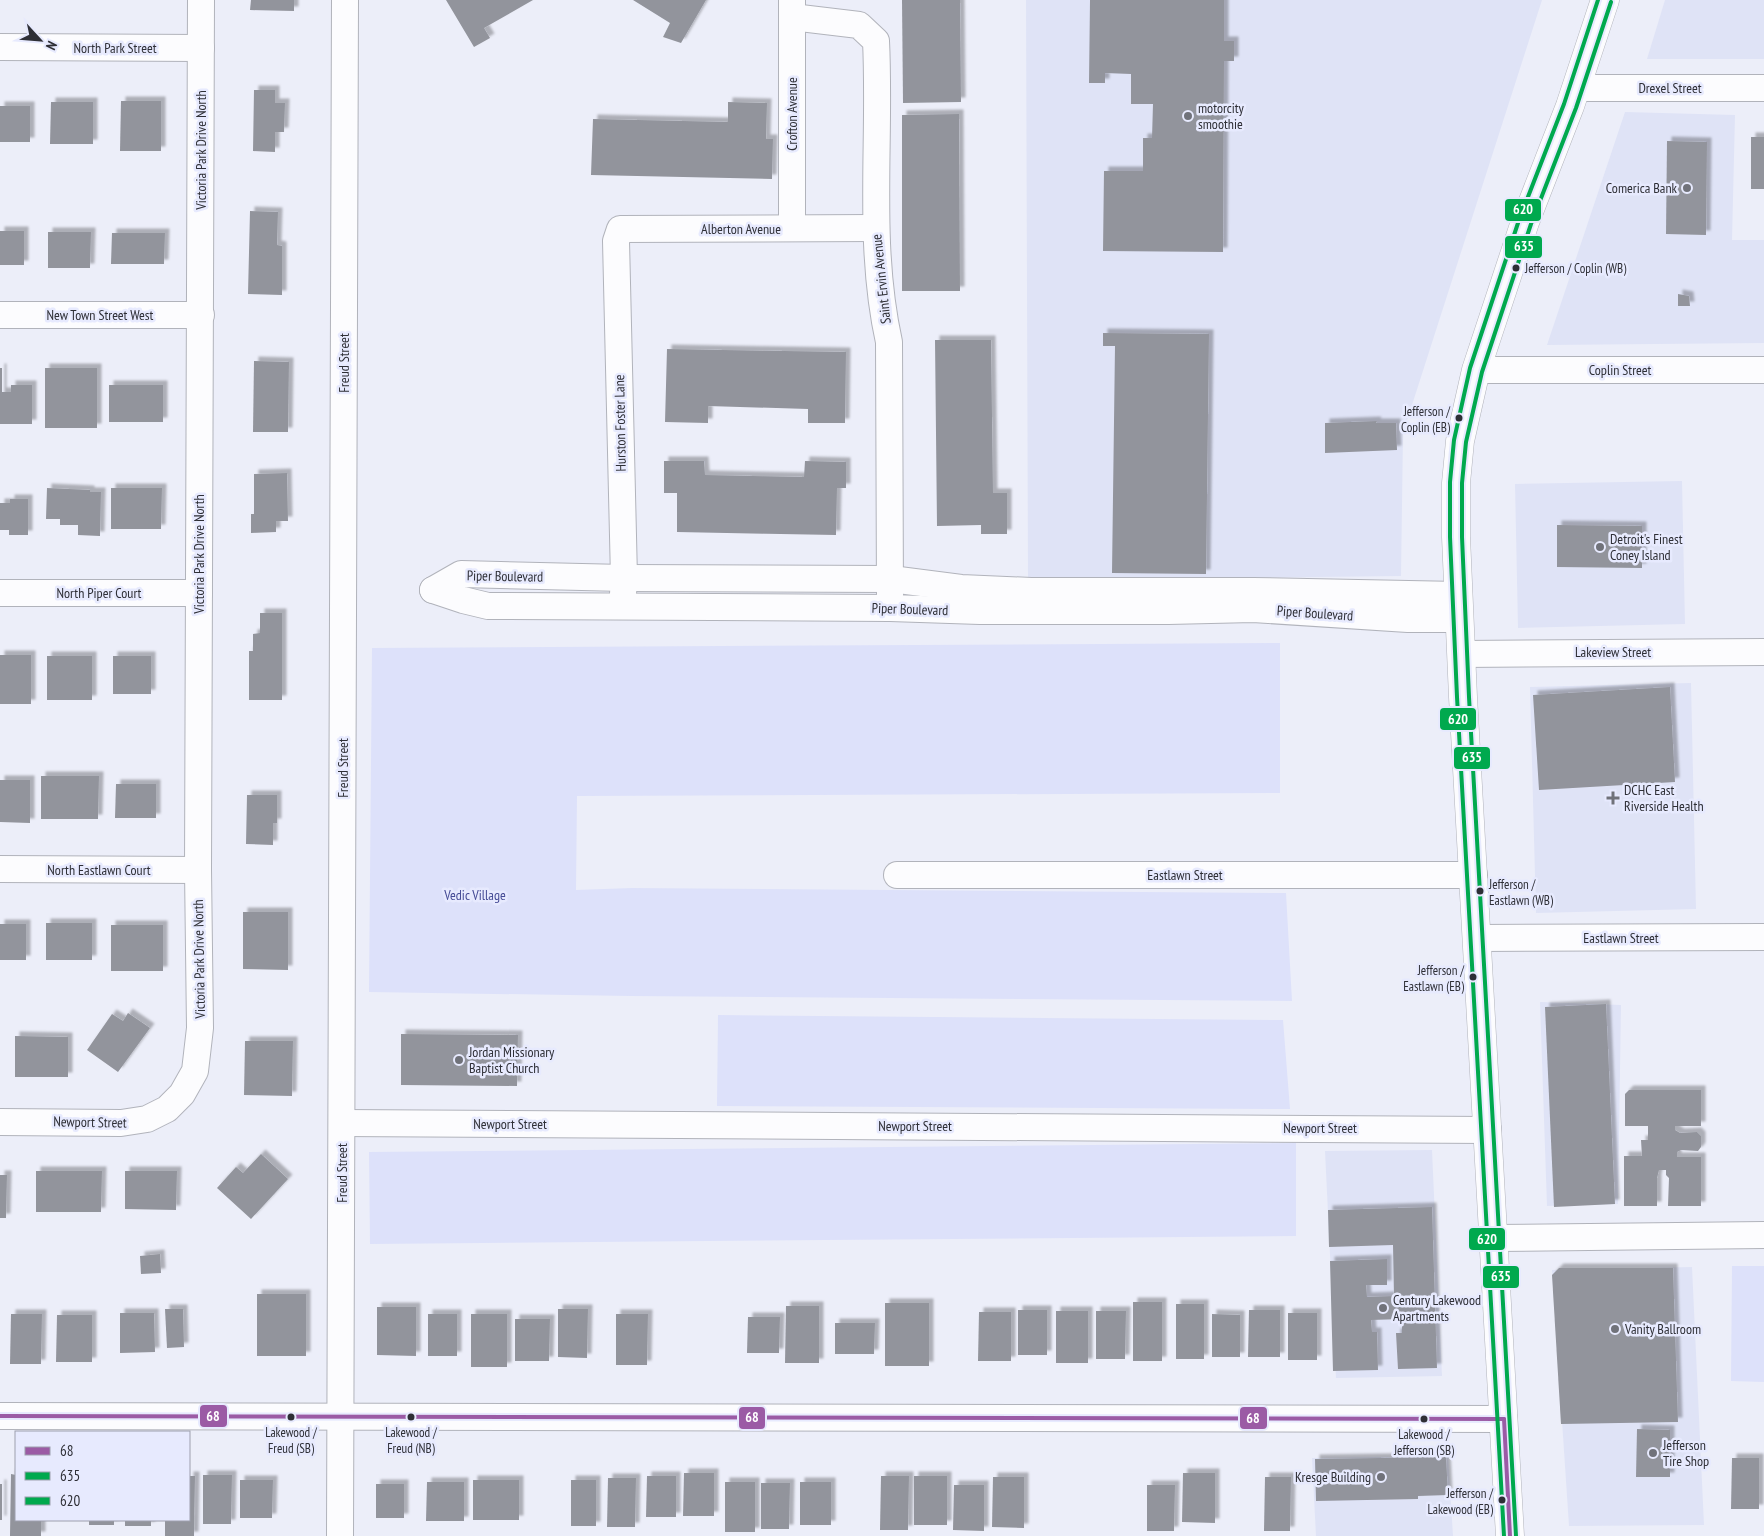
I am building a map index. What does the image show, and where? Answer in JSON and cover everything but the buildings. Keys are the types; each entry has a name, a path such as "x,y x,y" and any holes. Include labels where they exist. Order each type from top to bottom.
{"main road":[{"path":"1510,1536 1461,654 1456,483 1460,441 1476,370 1522,231 1576,88 1606,0"}],"street":[{"name":"Victoria Park Drive North","path":"174,1102 190,1083 195,1071 199,1050 200,1028 198,870 201,0"},
{"name":"Freud Street","path":"340,1536 346,0"},
{"name":"Saint Ervin Avenue","path":"792,8 859,26 876,41 876,228 884,319 889,342 890,608"},
{"name":"Crofton Avenue","path":"792,8 792,228"},
{"name":"North Park Street","path":"0,47 201,48"},
{"name":"Drexel Street","path":"1576,88 1764,88"},
{"name":"Alberton Avenue","path":"616,241 620,229 876,228"},
{"name":"Hurston Foster Lane","path":"616,241 624,578 622,605"},
{"name":"New Town Street West","path":"0,315 201,315"},
{"name":"Coplin Street","path":"1476,370 1764,370"},
{"name":"Piper Boulevard","path":"461,574 624,578 891,579 961,588 1253,591 1459,607 1408,619 1253,609 980,611 622,605 488,606 433,590 461,574"},
{"name":"North Piper Court","path":"0,593 199,593"},
{"name":"Lakeview Street","path":"1461,654 1764,652"},
{"name":"North Eastlawn Court","path":"0,869 198,870"},
{"name":"Eastlawn Street","path":"897,875 1474,875"},
{"name":"Eastlawn Street","path":"1477,938 1764,937"},
{"name":"Newport Street","path":"0,1122 135,1122 147,1119 167,1109 174,1102"},
{"name":"Newport Street","path":"342,1123 1488,1130"},
{"path":"1493,1238 1764,1235"},
{"path":"0,1416 1504,1419"}],"shaded area":[{"path":"1026,0 1542,0 1403,433 1401,576 1028,580"},
{"path":"1665,0 1764,0 1764,59 1647,59"},
{"path":"1625,112 1735,115 1732,240 1764,240 1764,343 1547,345"},
{"path":"1682,481 1685,624 1518,628 1515,484"},
{"name":"DCHC East Riverside Health","path":"1691,683 1696,909 1536,913 1530,687"},
{"path":"1540,1002 1621,1005 1618,1204 1547,1206"},
{"path":"1432,1150 1442,1376 1336,1378 1325,1151"},
{"path":"1692,1267 1704,1525 1569,1526 1552,1270"},
{"path":"1448,1456 1453,1536 1316,1536 1312,1458"}],"green space":[{"name":"Vedic Village","path":"1280,643 1280,793 577,796 576,890 632,888 1286,893 1292,1001 369,992 372,648"},
{"path":"718,1015 1283,1020 1290,1109 717,1106"},
{"path":"1296,1143 1296,1236 370,1244 369,1152"},
{"path":"1732,1266 1764,1266 1764,1382 1731,1381"}],"transit line":[{"name":"620","path":"1504,1536 1457,697 1450,537 1450,482 1454,440 1470,368 1519,220 1564,104 1598,0"},
{"name":"635","path":"1516,1536 1469,697 1462,537 1462,483 1466,442 1482,372 1531,224 1576,108 1611,2"},
{"name":"68","path":"0,1416 1504,1419"},
{"name":"68","path":"1504,1419 1510,1536"}],"place":[{"name":"motorcity smoothie","path":"1188,116"},
{"name":"Comerica Bank","path":"1687,188"},
{"name":"Jefferson / Coplin (WB)","path":"1516,268"},
{"name":"Jefferson / Coplin (EB)","path":"1459,418"},
{"name":"Detroit's Finest Coney Island","path":"1600,547"},
{"name":"DCHC East Riverside Health","path":"1613,798"},
{"name":"Jefferson / Eastlawn (WB)","path":"1480,891"},
{"name":"Jefferson / Eastlawn (EB)","path":"1473,977"},
{"name":"Jordan Missionary Baptist Church","path":"459,1060"},
{"name":"Century Lakewood Apartments","path":"1383,1308"},
{"name":"Vanity Ballroom","path":"1615,1329"},
{"name":"Lakewood / Freud (SB)","path":"291,1417"},
{"name":"Lakewood / Freud (NB)","path":"411,1417"},
{"name":"Lakewood / Jefferson (SB)","path":"1424,1419"},
{"name":"Jefferson Tire Shop","path":"1653,1453"},
{"name":"Kresge Building","path":"1381,1477"},
{"name":"Jefferson / Lakewood (EB)","path":"1502,1500"}]}
